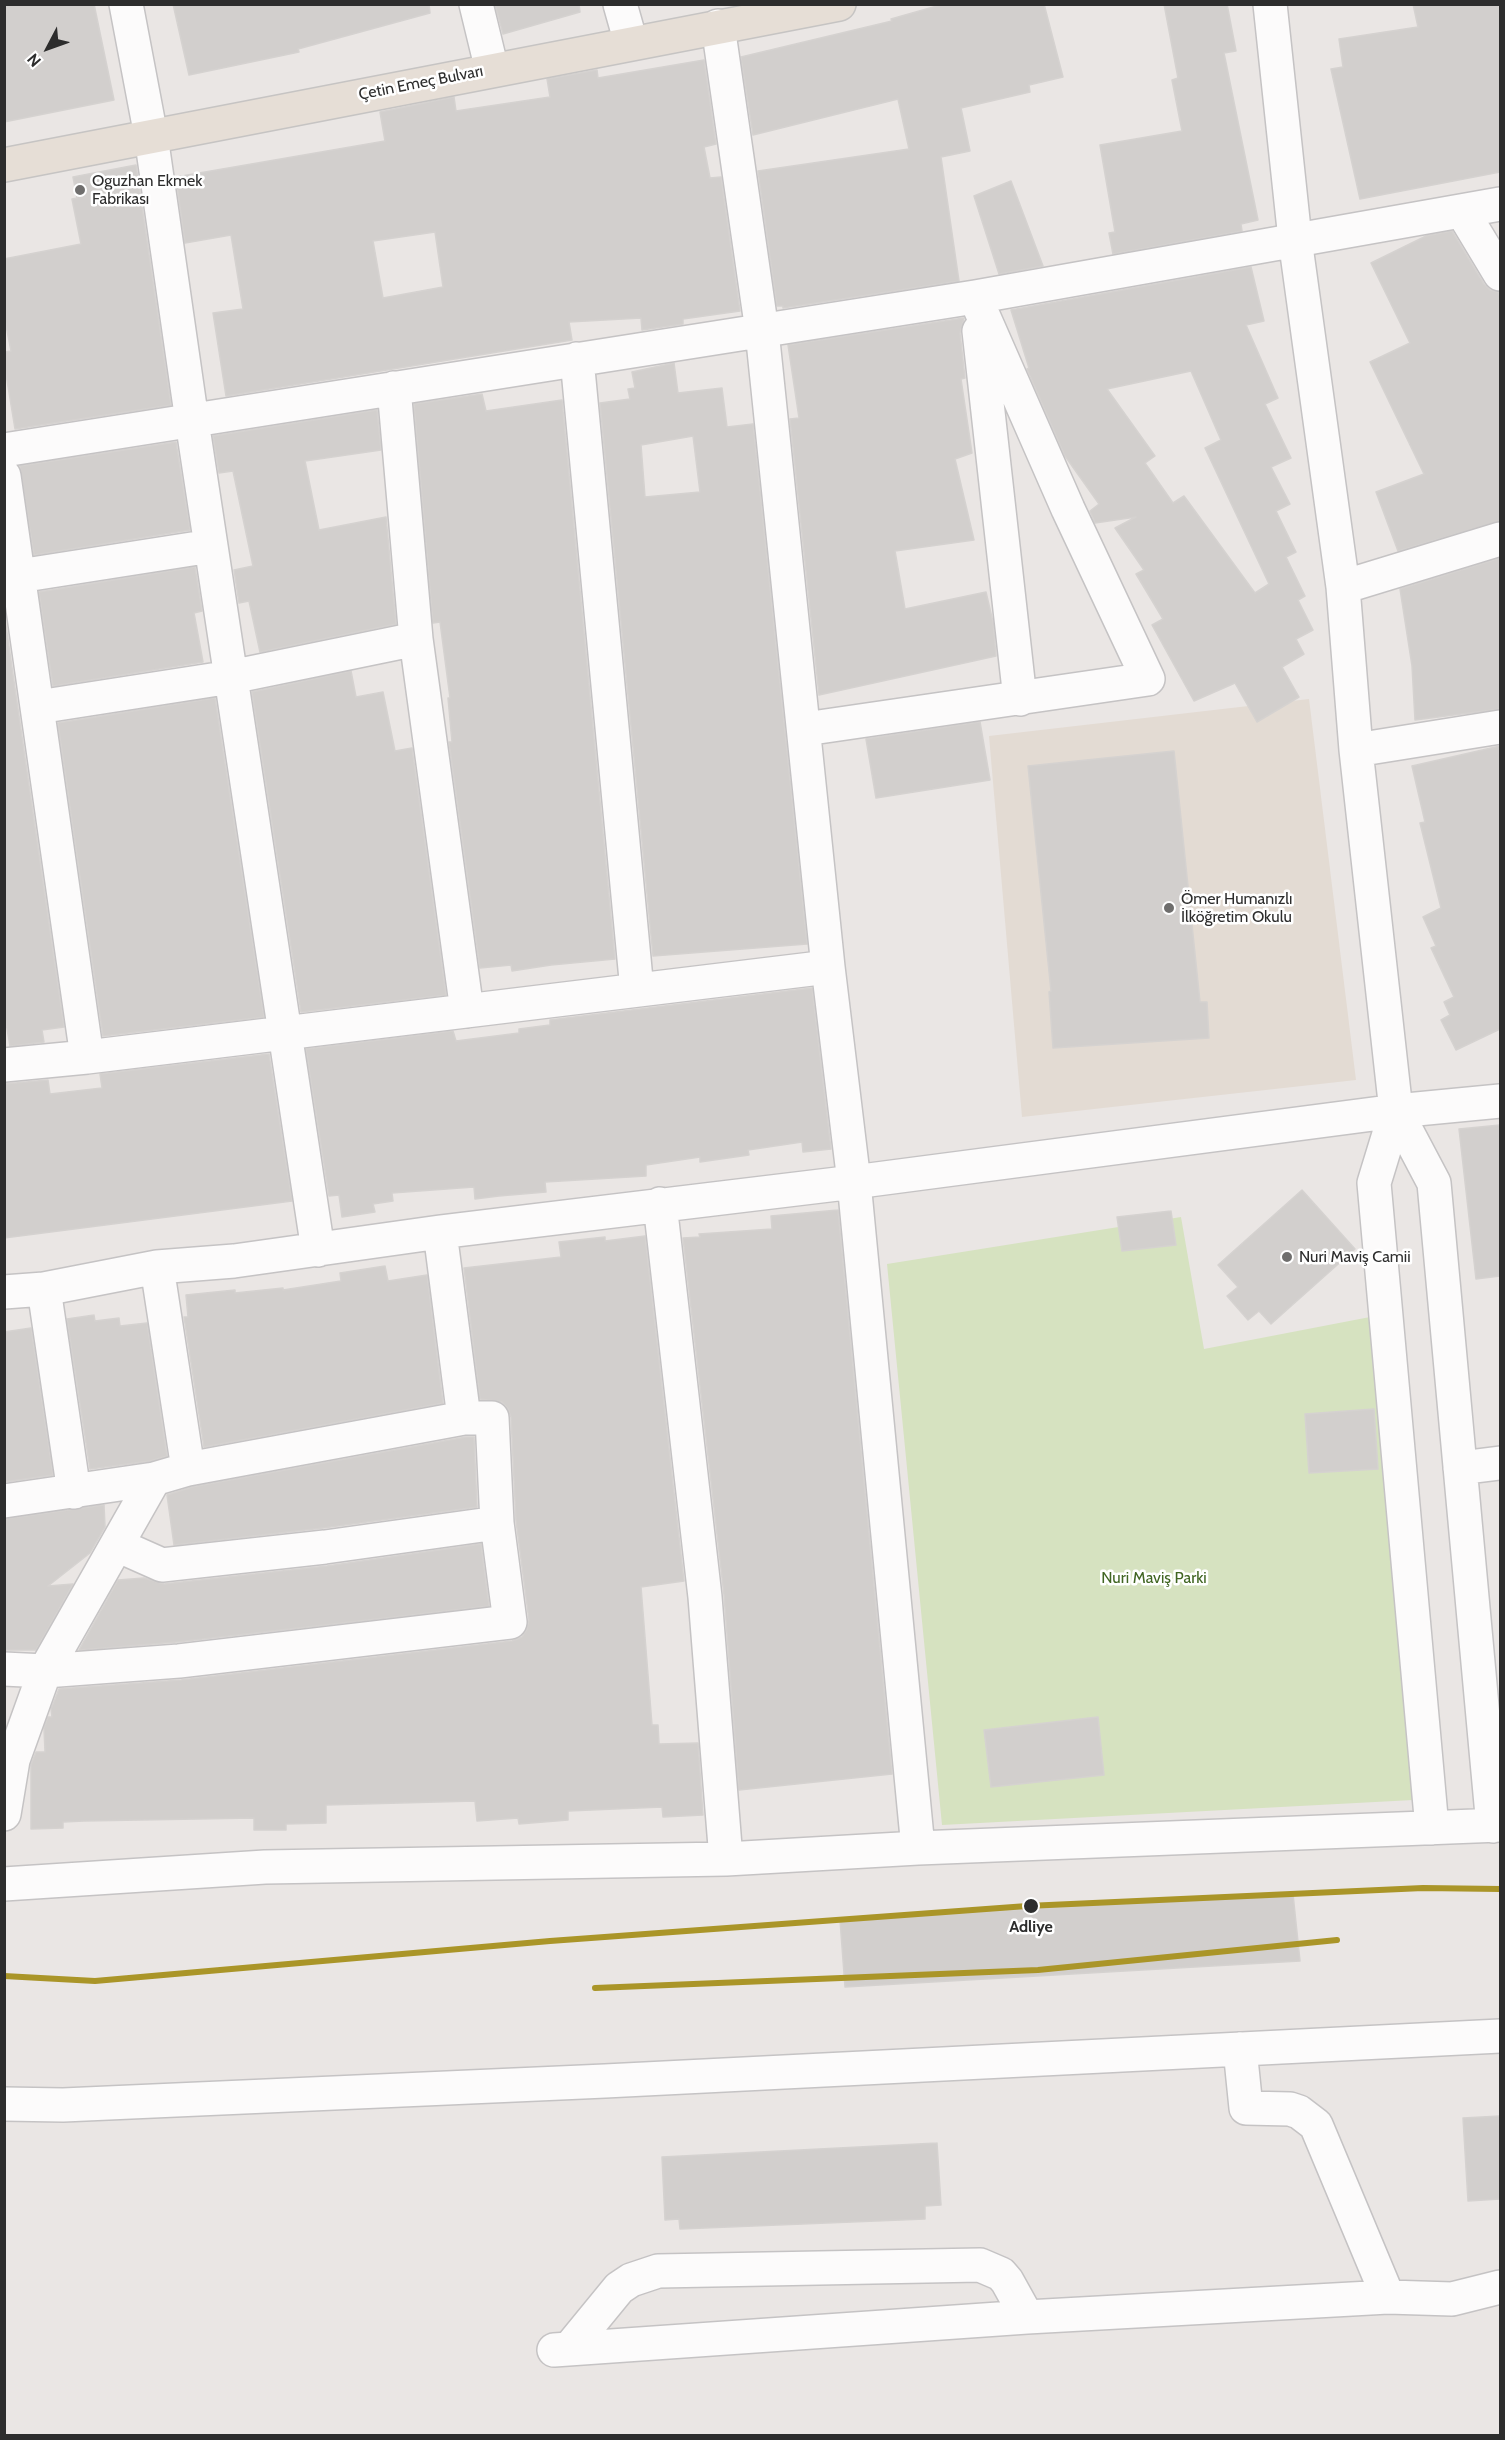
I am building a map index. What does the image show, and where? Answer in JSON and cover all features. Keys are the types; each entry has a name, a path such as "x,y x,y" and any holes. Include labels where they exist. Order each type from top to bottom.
{"main road":[{"name":"Çetin Emeç Bulvarı","path":"4,165 798,9 839,4"}],"street":[{"path":"126,4 151,136 318,1250"},
{"path":"476,4 492,70"},
{"path":"620,4 631,43"},
{"path":"4,1884 265,1867 726,1859 918,1848 1497,1826 1490,1673 1460,1468 1434,1183 1396,1111 1356,750 1343,587 1295,239 1270,4"},
{"path":"718,26 762,331 828,967 854,1182 918,1848"},
{"path":"4,450 975,297 1500,204"},
{"path":"1462,212 1500,274"},
{"path":"975,297 1020,699"},
{"path":"805,729 1148,680 1068,509 975,297"},
{"path":"577,359 637,990"},
{"path":"394,388 416,639 467,1011"},
{"path":"4,476 87,1057"},
{"path":"1343,587 1500,539"},
{"path":"19,576 211,546"},
{"path":"38,708 231,677 416,639"},
{"path":"1356,750 1500,727"},
{"path":"4,1065 87,1057 828,967"},
{"path":"4,1292 44,1289 156,1268 234,1261 440,1232 854,1182 1396,1111 1500,1101"},
{"path":"1396,1111 1374,1183 1432,1828"},
{"path":"660,1204 705,1597 726,1859"},
{"path":"440,1232 464,1418"},
{"path":"156,1268 188,1469"},
{"path":"44,1289 74,1492"},
{"path":"4,1501 154,1479 188,1469 464,1418 492,1418 497,1523 510,1622 179,1661 45,1671 4,1669"},
{"path":"1460,1468 1500,1463"},
{"path":"4,1814 13,1760 45,1671 154,1479"},
{"path":"117,1545 162,1565 325,1547 497,1523"},
{"path":"4,2104 63,2105 570,2083 1500,2036"},
{"path":"1240,2049 1246,2108 1290,2109 1299,2112 1316,2125 1388,2297"},
{"path":"1027,2317 1001,2274 980,2265 658,2271 631,2280 619,2288 562,2350 1027,2317 1388,2297 1452,2299 1500,2288"}],"shaded area":[{"name":"Ömer Humanızlı İlköğretim Okulu","path":"1309,699 1356,1080 1022,1117 989,736"}],"green space":[{"name":"Nuri Maviş Parki","path":"1181,1217 1204,1349 1370,1317 1413,1800 942,1825 887,1264"}],"building":[{"path":"4,4 94,4 114,100 4,122"},
{"path":"173,4 429,4 430,13 298,49 299,52 189,75"},
{"path":"495,4 579,4 580,12 503,34"},
{"path":"944,4 1044,4 1063,77 1029,85 1030,92 961,108 970,151 941,157 959,281 783,308 783,306 777,306 758,171 909,149 898,99 753,135 741,57 892,21 891,19"},
{"path":"1164,4 1227,4 1236,51 1224,53 1258,220 1241,224 1242,231 1113,254 1109,233 1115,232 1100,145 1182,131 1172,80 1178,78"},
{"path":"1413,4 1500,4 1500,172 1360,199 1331,69 1343,67 1339,39 1418,27"},
{"path":"704,60 716,144 704,147 710,178 721,177 740,311 683,319 683,324 642,330 641,318 569,322 572,340 226,396 213,313 243,309 231,235 185,243 176,177 385,141 380,112 454,97 456,111 550,97 547,79 597,70 598,78","holes":["435,232 443,287 383,298 373,241"]},
{"path":"136,165 171,405 15,429 4,362 4,352 11,351 4,315 4,259 81,244 72,199 77,198 73,177"},
{"path":"1011,181 1043,266 999,274 974,196"},
{"path":"1452,231 1484,284 1490,290 1498,292 1500,297 1500,521 1398,551 1376,492 1424,474 1370,362 1410,343 1371,263 1426,236"},
{"path":"1251,267 1264,321 1246,325 1278,398 1265,404 1291,458 1271,467 1290,504 1276,511 1296,552 1286,557 1305,596 1298,600 1313,630 1296,639 1304,654 1282,667 1299,697 1257,722 1235,683 1194,701 1152,625 1163,619 1136,574 1144,570 1115,528 1136,517 1095,523 1090,511 1099,504 1065,456 1027,369 1029,368 1011,310","holes":["1191,371 1221,440 1205,448 1269,584 1255,593 1184,496 1173,503 1145,463 1155,456 1107,389"]},
{"path":"964,318 960,333 965,378 961,379 972,453 955,459 974,540 895,551 905,609 986,592 993,622 996,656 819,695 790,419 799,418 788,345"},
{"path":"674,363 678,393 722,388 727,427 753,424 807,944 653,956 600,403 630,399 628,389 635,388 632,372","holes":["693,436 700,492 645,497 641,445"]},
{"path":"482,394 486,411 562,400 615,959 512,971 511,965 480,968 449,742 452,742 448,698 450,698 440,622 433,623 414,404"},
{"path":"377,410 381,450 305,461 319,530 386,517 396,624 260,652 249,601 239,603 234,570 253,566 233,471 219,473 213,436"},
{"path":"176,442 190,530 34,555 20,466"},
{"path":"1500,558 1500,709 1415,720 1412,666 1400,589"},
{"path":"195,567 202,611 194,613 203,662 53,686 39,592"},
{"path":"4,612 64,1027 42,1030 44,1042 10,1046 4,1011"},
{"path":"351,671 356,697 383,692 395,751 412,748 446,995 301,1012 252,692"},
{"path":"215,698 264,1017 103,1036 58,723"},
{"path":"980,722 990,780 876,798 866,739"},
{"path":"1500,746 1500,1029 1456,1050 1441,1020 1450,1015 1444,1002 1454,997 1431,948 1436,946 1423,917 1441,908 1420,823 1425,822 1412,766"},
{"path":"1174,751 1200,1002 1207,1002 1209,1038 1053,1048 1049,992 1051,991 1028,766"},
{"path":"812,988 831,1149 803,1152 802,1142 748,1150 749,1155 700,1162 700,1157 646,1165 646,1176 545,1182 546,1192 475,1199 474,1187 392,1193 393,1201 373,1204 375,1212 342,1217 339,1195 329,1196 306,1049 453,1031 456,1041 519,1033 519,1029 550,1025 550,1020"},
{"path":"269,1054 292,1201 4,1238 4,1084 48,1080 50,1094 102,1088 100,1074"},
{"path":"1500,1125 1500,1276 1476,1279 1459,1129"},
{"name":"Nuri Maviş Camii","path":"1302,1190 1355,1249 1271,1324 1259,1311 1248,1320 1227,1296 1238,1287 1218,1265"},
{"path":"838,1210 892,1774 739,1790 724,1595 683,1238 700,1237 699,1234 772,1229 771,1216"},
{"path":"1171,1211 1176,1245 1122,1251 1117,1217"},
{"path":"645,1236 684,1581 641,1587 652,1725 658,1725 659,1744 698,1743 703,1815 663,1817 662,1807 568,1811 568,1820 519,1824 518,1818 477,1821 475,1801 326,1805 326,1823 286,1824 286,1830 254,1830 254,1818 63,1822 63,1828 31,1829 31,1765 36,1752 45,1752 44,1728 48,1717 52,1717 51,1709 59,1689 181,1680 512,1641 522,1637 529,1620 516,1521 511,1417 502,1402 480,1399 464,1268 561,1257 559,1242 605,1237 605,1241"},
{"path":"385,1266 388,1281 427,1275 443,1403 204,1447 184,1317 188,1317 186,1295 235,1290 235,1293 283,1288 283,1290 341,1281 340,1273"},
{"path":"94,1315 95,1321 119,1318 120,1326 147,1323 167,1456 150,1461 90,1469 67,1319"},
{"path":"31,1328 53,1475 4,1482 4,1332"},
{"path":"1374,1409 1378,1469 1309,1473 1305,1414"},
{"path":"474,1437 477,1507 174,1545 167,1495 192,1487"},
{"path":"104,1505 105,1527 90,1553 48,1586 73,1584 36,1650 4,1650 4,1519"},
{"path":"481,1544 489,1606 177,1642 79,1650 118,1580 144,1578 164,1584 327,1566"},
{"path":"1098,1717 1104,1775 991,1787 984,1730"},
{"name":"Adliye","path":"1293,1894 1300,1961 845,1987 840,1920"},
{"path":"1500,2116 1500,2199 1468,2201 1463,2118"},
{"path":"937,2143 941,2205 925,2206 925,2219 680,2229 679,2219 665,2220 662,2157"}],"transit line":[{"path":"4,1976 95,1981 550,1941 1027,1906 1423,1888 1500,1889"},
{"path":"595,1988 1038,1970 1337,1940"}],"place":[{"name":"Oguzhan Ekmek Fabrikası","path":"80,190"},
{"name":"Ömer Humanızlı İlköğretim Okulu","path":"1169,908"},
{"name":"Nuri Maviş Camii","path":"1287,1257"},
{"name":"Adliye","path":"1031,1906"}]}
